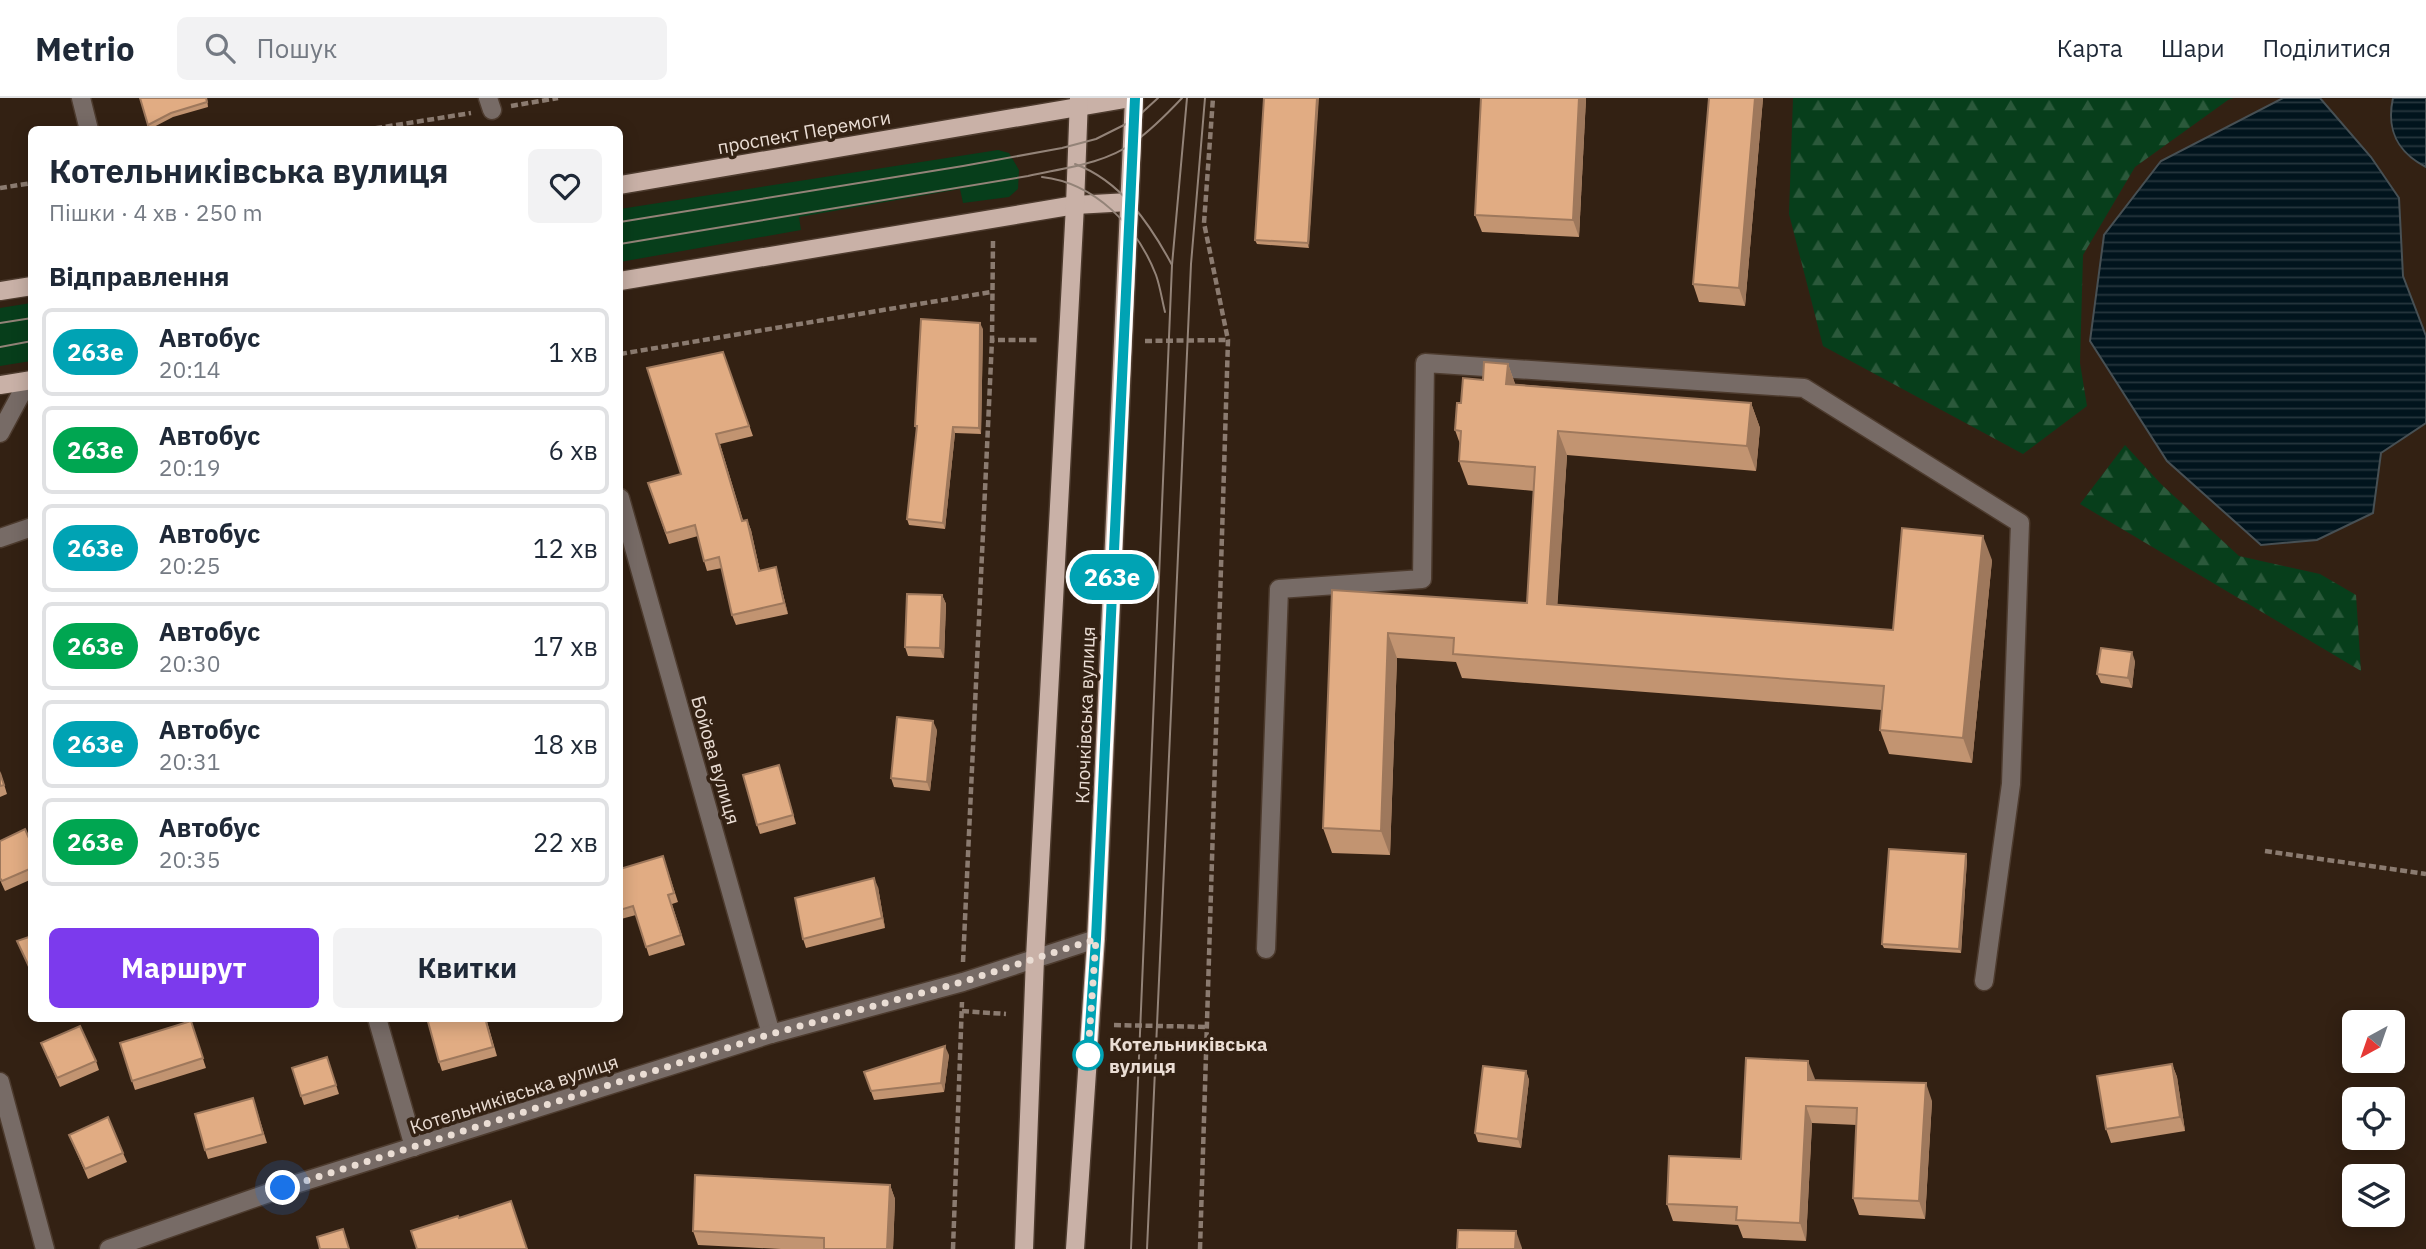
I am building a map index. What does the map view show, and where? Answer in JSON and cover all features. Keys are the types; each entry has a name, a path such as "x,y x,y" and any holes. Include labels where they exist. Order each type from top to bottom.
{"main road":[{"name":"проспект Перемоги","path":"623,184 1079,102 1133,98"},
{"name":"Клочківська вулиця","path":"1075,1249 1096,939 1133,98"},
{"name":"Клочківська вулиця","path":"1024,1249 1035,958 1079,102"},
{"path":"623,280 1075,205 1129,202"},
{"path":"0,292 28,287"},
{"path":"0,386 28,381"}],"street":[{"path":"80,98 88,126"},
{"path":"1266,949 1279,589 1422,579 1425,363 1804,388 2020,523 2011,784 1984,981"},
{"path":"0,433 28,384"},
{"name":"Бойова вулиця","path":"623,509 771,1034"},
{"path":"0,538 28,528"},
{"name":"Котельниківська вулиця","path":"109,1249 283,1188 771,1034 962,982 1096,939"},
{"path":"378,1022 414,1147"},
{"path":"0,1082 45,1249"}],"path":[{"path":"384,126 490,104 558,98"},
{"path":"1200,1249 1228,340 1205,223 1213,98"},
{"path":"0,188 28,184"},
{"path":"953,1249 962,982 992,340 992,241"},
{"path":"623,353 991,292"},
{"path":"992,340 1037,340"},
{"path":"1145,341 1228,340"},
{"path":"2265,852 2426,874"},
{"path":"961,1011 1006,1014"},
{"path":"1114,1024 1206,1027"}],"green space":[{"path":"1793,98 2234,98 2135,167 2083,255 2080,363 2087,406 2023,454 1823,346 1789,214"},
{"path":"998,150 1009,153 1019,170 1018,189 1009,197 963,203 960,189 799,217 801,230 623,261 623,209"},
{"path":"28,303 28,361 0,366 0,308"},
{"path":"2125,445 2161,484 2239,556 2320,574 2356,595 2361,671 2080,504"}],"water":[{"path":"2283,98 2320,98 2371,157 2399,198 2403,276 2426,336 2426,423 2381,453 2373,513 2317,540 2261,545 2167,461 2090,341 2104,235 2161,161"},
{"path":"2393,98 2426,98 2426,167 2408,154 2396,139 2391,120"}],"building":[{"path":"140,98 206,98 207,102 171,113 148,125"},
{"path":"1264,98 1317,98 1308,243 1255,240"},
{"path":"1481,98 1579,98 1573,220 1475,215"},
{"path":"1709,98 1755,98 1739,288 1693,284"},
{"path":"921,319 980,323 979,428 953,427 943,523 907,519 917,426"},
{"path":"723,352 749,426 716,434 742,521 747,520 759,571 776,567 784,603 732,615 719,557 704,561 695,525 666,533 648,483 681,474 647,368"},
{"path":"1484,362 1508,364 1506,384 1751,403 1747,446 1558,431 1547,604 1893,630 1902,528 1983,536 1963,738 1880,730 1884,686 1453,654 1454,638 1388,633 1381,831 1323,828 1332,590 1527,603 1535,467 1459,461 1461,431 1455,430 1457,403 1461,403 1463,378 1483,380"},
{"path":"907,594 942,595 940,648 905,647"},
{"path":"2101,648 2132,652 2128,678 2097,674"},
{"path":"897,717 933,721 927,782 891,778"},
{"path":"779,765 793,815 757,825 743,775"},
{"path":"25,829 28,836 28,870 2,881 0,841"},
{"path":"1889,849 1966,854 1959,949 1882,944"},
{"path":"663,856 674,893 668,895 681,935 646,947 633,906 623,909 623,868"},
{"path":"874,878 882,918 803,939 795,898"},
{"path":"28,937 28,964 17,941"},
{"path":"191,1022 203,1058 132,1081 120,1043"},
{"path":"428,1022 486,1022 493,1047 439,1062"},
{"path":"80,1026 96,1061 57,1078 41,1043"},
{"path":"945,1046 941,1083 871,1091 864,1072"},
{"path":"327,1057 336,1085 301,1096 292,1068"},
{"path":"1746,1058 1808,1061 1808,1080 1926,1083 1919,1201 1853,1198 1857,1108 1806,1106 1800,1223 1736,1220 1737,1207 1667,1204 1669,1156 1741,1159"},
{"path":"2172,1064 2180,1117 2106,1129 2097,1076"},
{"path":"1483,1066 1526,1071 1518,1139 1475,1133"},
{"path":"253,1098 263,1134 205,1150 195,1114"},
{"path":"108,1117 123,1153 85,1169 69,1135"},
{"path":"695,1175 890,1185 887,1249 824,1249 824,1238 693,1231"},
{"path":"511,1201 527,1249 417,1249 411,1231"},
{"path":"343,1229 349,1249 320,1249 317,1237"},
{"path":"1458,1230 1516,1231 1515,1249 1457,1249"}],"tram line":[{"path":"623,222 1062,148 1096,139 1134,120 1158,98"},
{"path":"623,244 1028,176 1083,164 1109,156 1133,143 1159,122 1182,98"},
{"path":"1131,1249 1172,265 1187,98"},
{"path":"1147,1249 1191,264 1205,98"},
{"path":"1075,164 1106,181 1120,193 1144,220 1172,265"},
{"path":"1042,177 1080,188 1112,210 1126,224 1138,240 1156,275 1165,312"},
{"path":"0,323 28,319"},
{"path":"0,347 28,342"}],"bus line":[{"name":"263е","path":"1088,1056 1096,939 1135,98"}],"place":[{"name":"Котельниківська вулиця","path":"1088,1055"}],"route":[{"path":"283,1188 771,1034 962,982 1096,939 1088,1055"}]}
